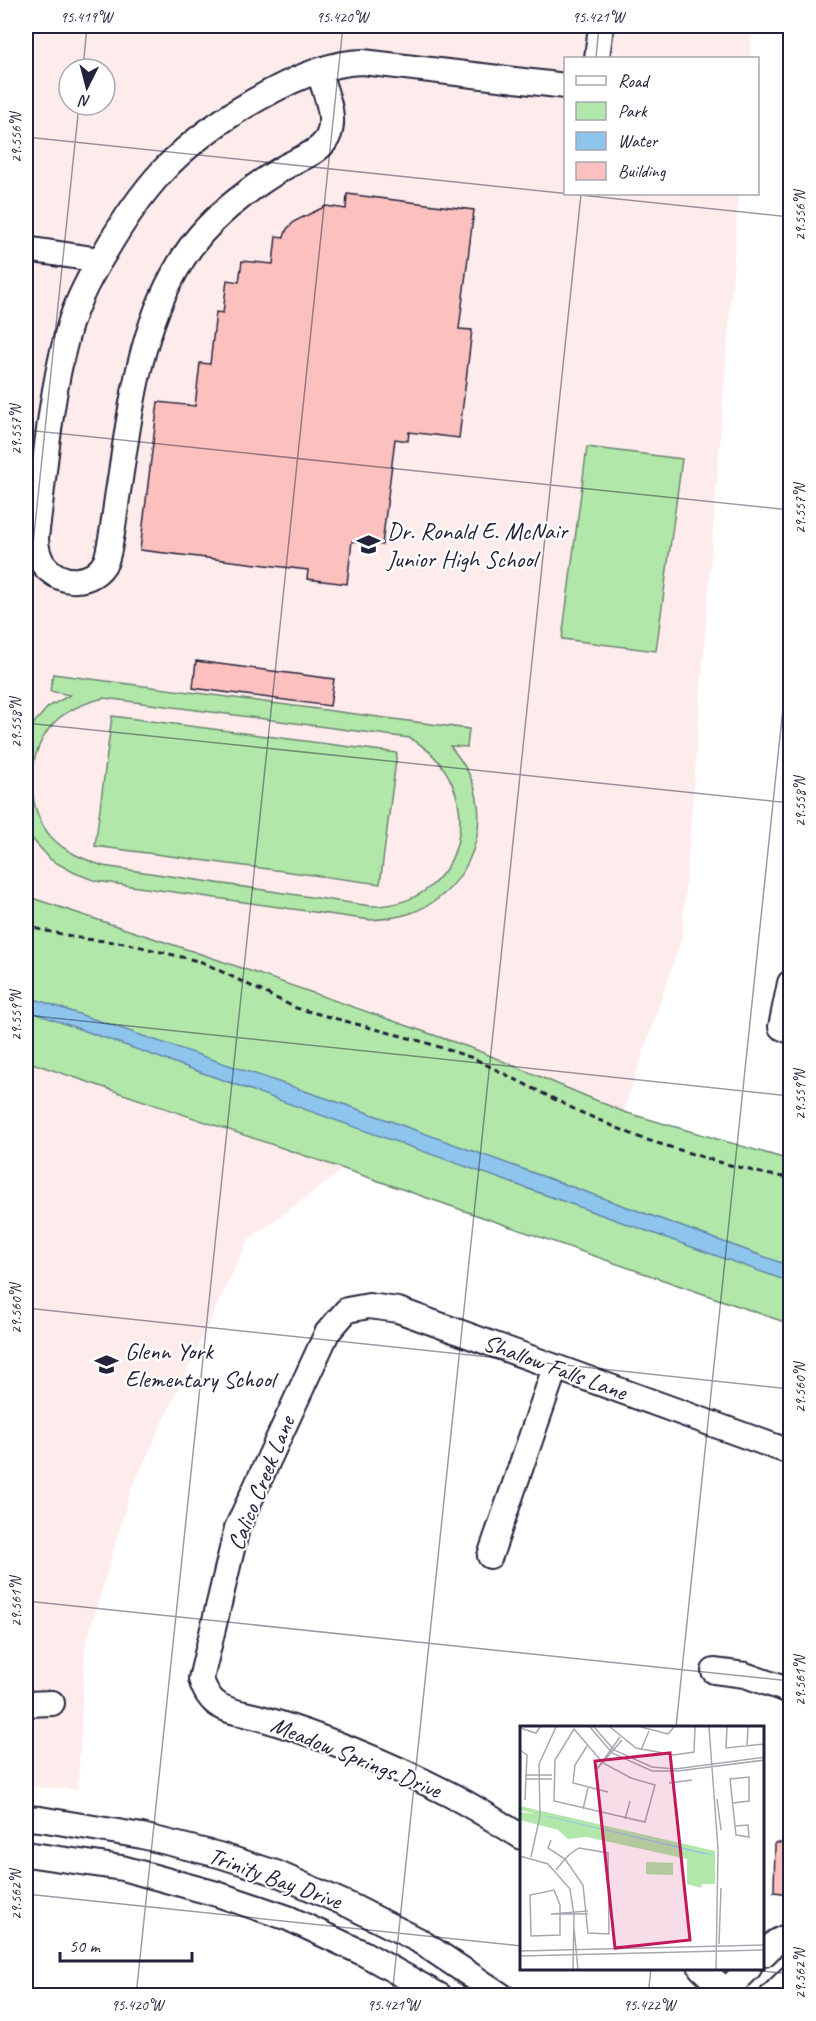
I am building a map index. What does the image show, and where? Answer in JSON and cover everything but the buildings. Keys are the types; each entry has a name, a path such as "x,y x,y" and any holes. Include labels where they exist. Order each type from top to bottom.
{"street":[{"path":"597,57 601,26"},
{"path":"319,72 330,111 330,132 327,138 312,152 263,181 204,231 190,248 155,312 141,356 106,561 102,569 91,577 69,580 55,575 44,565 38,553 36,537 66,336 84,288 99,260 145,190 166,166 205,132 275,88 319,72 351,62 564,86"},
{"path":"26,249 99,260"},
{"path":"786,1029 790,983"},
{"name":"Shallow Falls Lane","path":"327,1333 347,1310 369,1306 398,1310 790,1452"},
{"name":"Calico Creek Lane","path":"216,1705 206,1693 201,1679 237,1528 327,1333"},
{"path":"490,1556 555,1368"},
{"path":"714,1671 745,1675 790,1691"},
{"path":"26,1704 52,1703"},
{"name":"Meadow Springs Drive","path":"216,1705 292,1727 374,1759 448,1794 520,1836"},
{"name":"Trinity Bay Drive","path":"26,1818 142,1836 219,1855 276,1873 351,1906 418,1940 502,1995"},
{"name":"Trinity Bay Drive","path":"26,1854 122,1868 217,1894 288,1918 363,1953 440,1995"},
{"path":"765,1953 776,1942 790,1935"},
{"path":"703,1970 726,1994 747,1970"},
{"path":"772,1995 790,1978"}],"path":[{"path":"26,924 38,929 85,939 125,943 202,962 296,1008 424,1042 473,1058 580,1112 641,1138 715,1161 790,1178"}],"shaded area":[{"name":"Dr. Ronald E. McNair Junior High School","path":"26,26 752,26 750,57 564,57 564,195 739,195 682,937 622,1116 474,1049 26,896"},
{"name":"Glenn York Elementary School","path":"26,1061 344,1169 248,1240 131,1490 85,1648 78,1789 26,1787"}],"green space":[{"path":"587,447 682,459 656,651 562,639"},
{"path":"53,674 469,729 467,747 450,746 470,775 474,786 478,806 475,844 468,862 445,893 411,913 385,919 370,920 96,881 51,860 34,841 26,827 26,735 48,707 70,695 50,691","holes":["104,698 410,738 436,758 452,783 459,811 458,839 448,865 430,886 404,901 371,906 103,866 69,851 51,837 42,824 32,793 34,760 47,731 68,712"]},
{"path":"112,716 397,753 380,884 95,846"},
{"path":"26,896 474,1049 624,1112 790,1160 790,1324 26,1061"}],"water":[{"path":"26,996 349,1106 790,1266 790,1282 26,1010"}],"place":[{"name":"Dr. Ronald E. McNair Junior High School","path":"369,545"},
{"name":"Glenn York Elementary School","path":"107,1365"}]}
